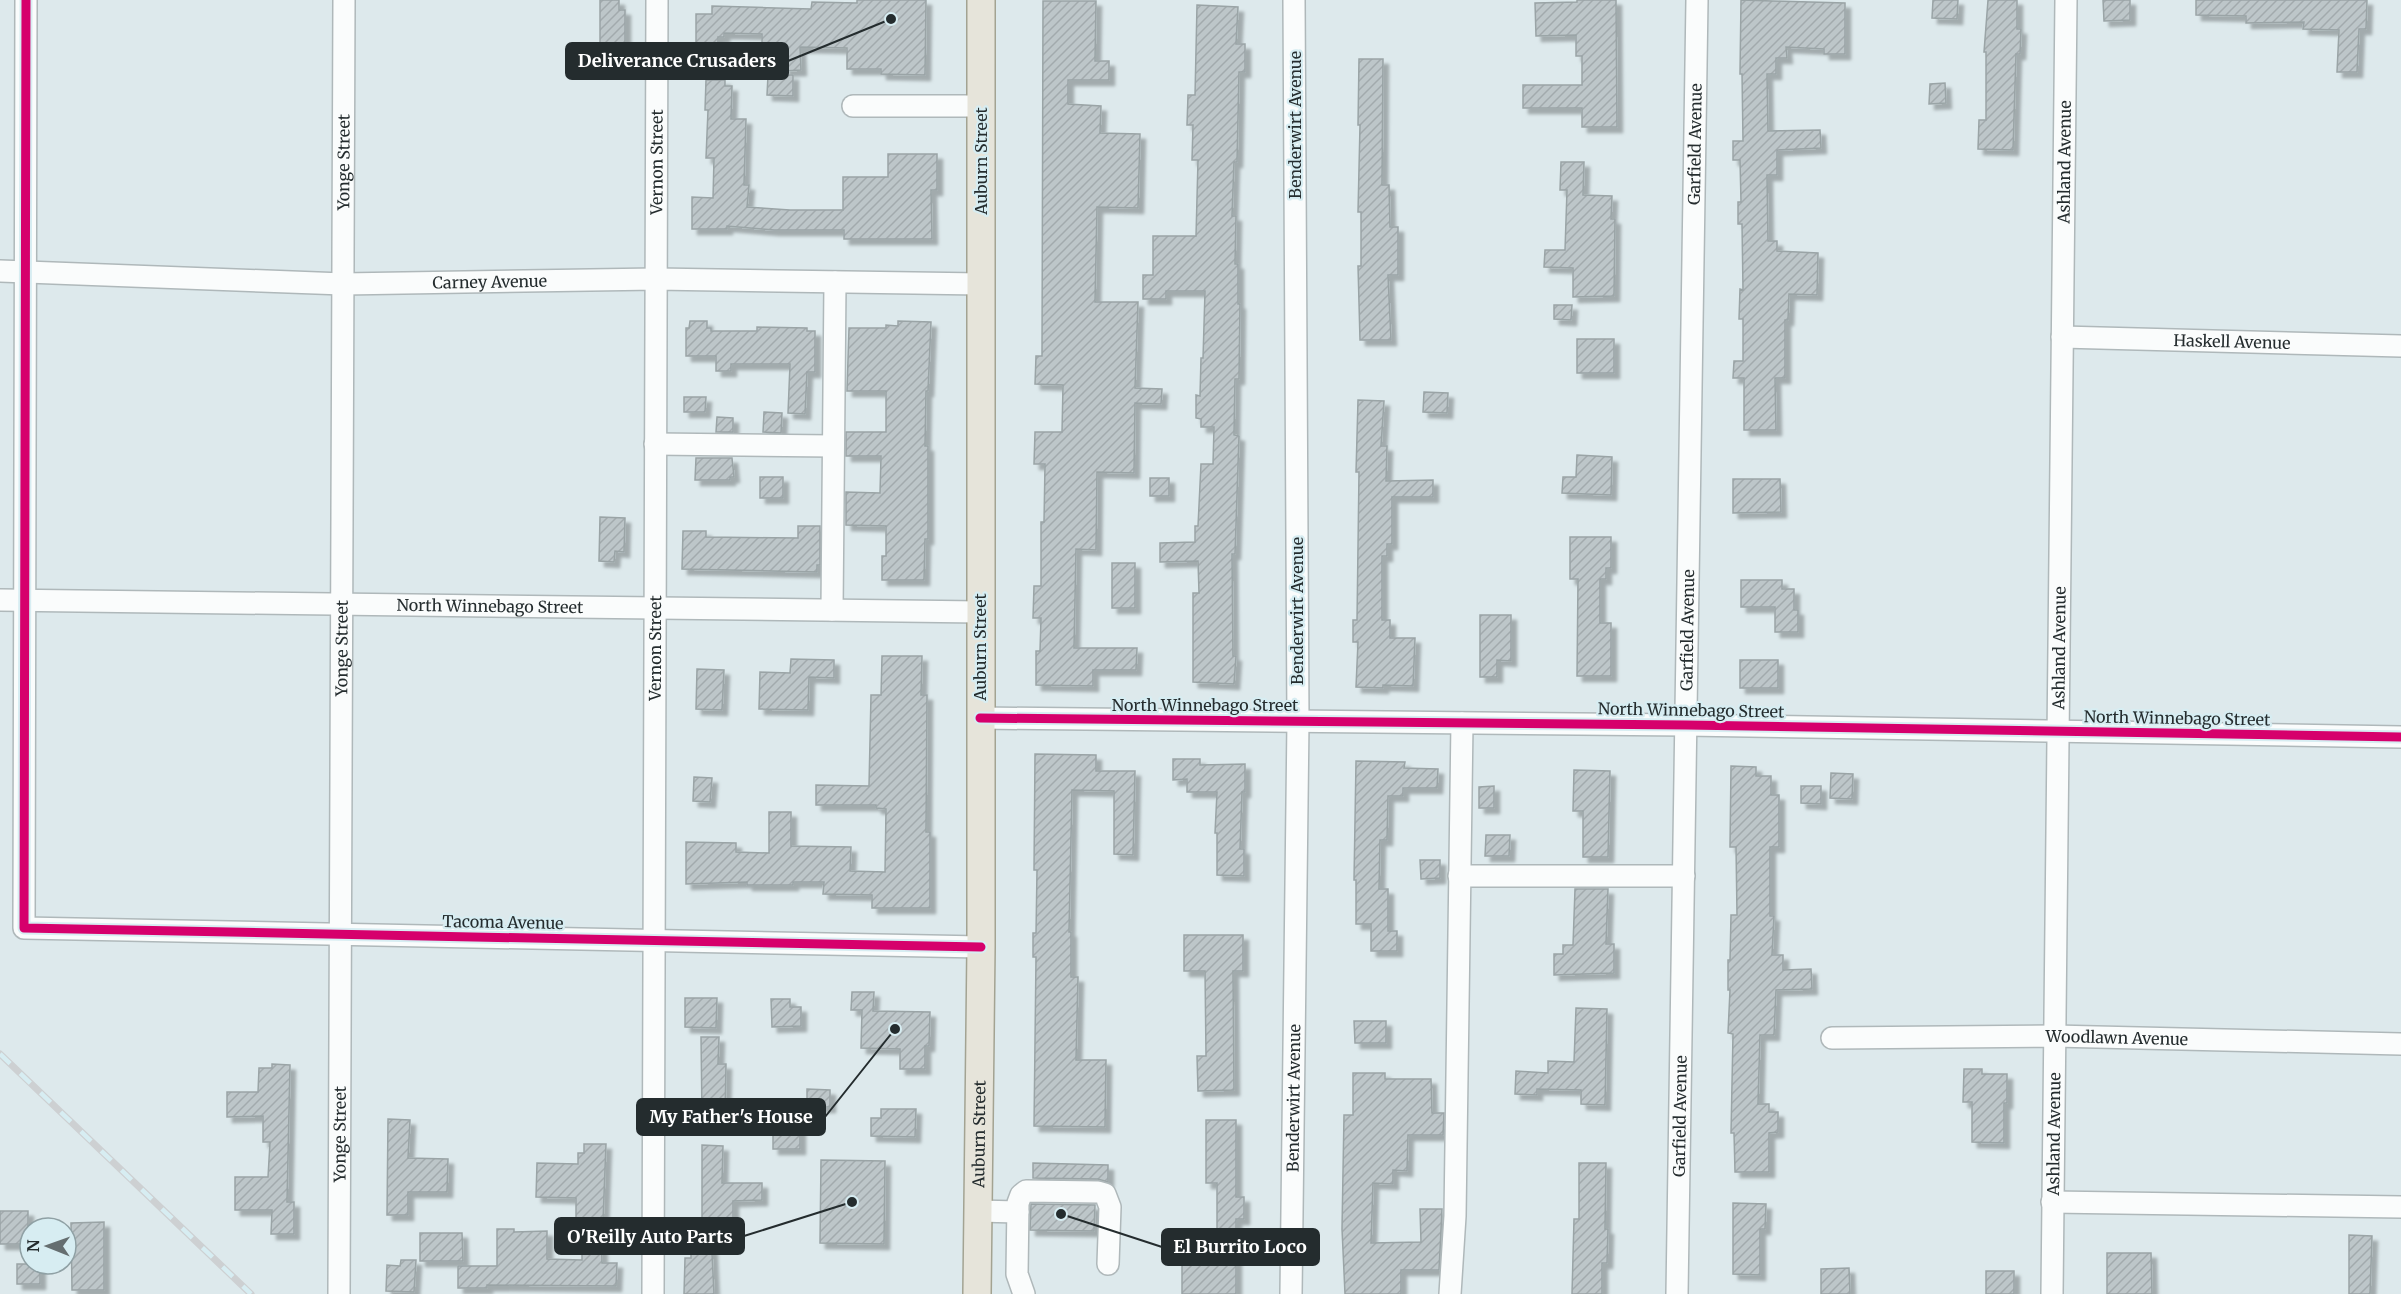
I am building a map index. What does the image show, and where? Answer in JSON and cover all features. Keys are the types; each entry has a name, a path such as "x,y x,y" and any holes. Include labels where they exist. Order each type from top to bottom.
{"main road":[{"name":"Auburn Street","path":"977,1294 981,947 981,0"}],"street":[{"path":"25,600 26,0"},
{"name":"Yonge Street","path":"339,1294 344,0"},
{"name":"Vernon Street","path":"653,1294 657,0"},
{"name":"Benderwirt Avenue","path":"1291,1294 1298,721 1294,0"},
{"name":"Garfield Avenue","path":"1677,1294 1697,0"},
{"name":"Ashland Avenue","path":"2052,1294 2066,0"},
{"path":"853,106 981,106"},
{"name":"Carney Avenue","path":"0,271 25,270 343,284 656,279 981,284"},
{"path":"832,610 835,282"},
{"name":"Haskell Avenue","path":"2062,337 2401,346"},
{"path":"655,444 833,446"},
{"name":"North Winnebago Street","path":"0,600 980,612"},
{"name":"Tacoma Avenue","path":"25,600 24,928 981,947"},
{"name":"North Winnebago Street","path":"980,718 1686,725 2401,737"},
{"path":"1450,1294 1455,1215 1462,723"},
{"path":"1460,876 1683,876"},
{"name":"Woodlawn Avenue","path":"1832,1038 2054,1036 2401,1044"},
{"path":"1024,1294 1018,1281 1017,1262 1019,1198 1026,1191 1102,1193 1107,1197 1110,1207 1108,1264"},
{"path":"2052,1202 2401,1207"},
{"path":"978,1211 1018,1212"}],"building":[{"path":"600,0 619,0 619,10 625,10 625,51 600,51"},
{"path":"857,0 926,0 925,75 881,74 881,69 847,69 847,48 800,47 801,70 784,71 784,44 762,43 762,34 724,33 724,37 718,37 718,70 696,70 696,14 712,14 712,6 811,9 812,2 857,3"},
{"path":"1577,0 1616,0 1617,127 1582,127 1582,108 1523,108 1523,85 1582,85 1582,56 1576,56 1576,35 1536,36 1535,3 1577,2"},
{"path":"1741,0 1845,3 1845,54 1824,54 1824,49 1786,47 1787,58 1776,58 1776,74 1767,74 1768,131 1820,130 1821,148 1777,150 1777,175 1767,175 1768,241 1777,241 1777,251 1818,253 1817,295 1789,294 1788,320 1785,320 1785,378 1775,378 1776,430 1744,430 1744,378 1733,378 1734,361 1743,361 1743,319 1739,319 1740,289 1743,290 1742,224 1738,224 1738,202 1741,202 1740,160 1733,160 1733,141 1743,141 1742,74 1740,74"},
{"path":"1933,0 1958,0 1957,19 1932,18"},
{"path":"1988,0 2017,0 2017,29 2021,29 2020,54 2016,54 2013,150 1978,149 1979,120 1986,120 1986,52 1984,52"},
{"path":"2103,0 2130,0 2130,20 2104,21"},
{"path":"2196,0 2367,0 2366,29 2359,29 2357,72 2337,72 2339,30 2303,29 2304,22 2246,23 2246,16 2196,15"},
{"path":"1043,1 1096,1 1095,61 1109,61 1109,80 1068,80 1068,104 1101,106 1100,133 1140,134 1138,208 1097,207 1095,302 1138,302 1135,388 1162,389 1161,404 1135,403 1134,473 1097,472 1096,550 1076,549 1074,648 1137,648 1136,670 1093,670 1093,686 1036,685 1036,651 1040,651 1041,618 1033,618 1034,586 1041,586 1041,522 1044,522 1045,464 1034,464 1035,432 1062,432 1063,385 1035,384 1036,356 1042,356"},
{"path":"1197,5 1238,7 1236,44 1245,44 1245,72 1239,72 1237,162 1234,162 1232,216 1236,216 1235,264 1238,264 1238,304 1240,304 1239,379 1235,379 1234,435 1239,436 1235,554 1232,554 1233,656 1236,656 1234,684 1193,682 1193,593 1199,593 1198,561 1160,562 1160,543 1195,542 1201,464 1213,464 1214,427 1201,427 1201,419 1196,418 1196,395 1200,396 1201,358 1203,358 1205,291 1166,291 1166,299 1143,299 1143,275 1153,275 1153,236 1196,236 1198,160 1192,160 1193,125 1187,125 1188,95 1195,95"},
{"path":"1359,59 1383,59 1382,185 1389,185 1390,227 1398,227 1398,275 1388,275 1391,340 1360,340"},
{"path":"768,75 793,75 793,96 767,95"},
{"path":"706,80 725,80 725,86 732,86 731,119 746,119 744,185 749,185 747,207 843,210 843,177 888,177 888,154 937,154 937,190 931,190 932,239 844,239 844,230 774,230 727,226 727,229 692,229 692,197 713,198 714,158 706,158 708,110 705,110"},
{"path":"1945,83 1946,103 1929,104 1930,84"},
{"path":"1561,162 1584,162 1583,195 1612,196 1611,219 1615,219 1614,296 1573,297 1573,268 1544,267 1545,250 1565,250 1567,190 1560,190"},
{"path":"1554,305 1572,305 1571,320 1554,319"},
{"path":"690,321 707,321 707,328 711,328 711,331 757,331 757,327 807,328 807,331 815,331 815,372 807,372 805,414 788,413 790,364 731,364 731,371 716,371 716,356 686,356 686,328 689,328"},
{"path":"898,321 931,322 928,391 926,391 928,539 925,539 924,580 882,580 882,556 886,556 886,526 846,525 846,492 880,493 881,456 846,456 846,432 886,432 886,391 847,391 849,328 886,328 886,325 898,326"},
{"path":"1577,339 1614,339 1614,373 1577,373"},
{"path":"1424,392 1448,393 1447,413 1423,412"},
{"path":"684,397 706,397 705,412 684,412"},
{"path":"1358,400 1384,401 1381,446 1387,446 1386,481 1433,480 1433,497 1392,497 1392,544 1387,544 1387,556 1382,556 1382,620 1390,620 1390,638 1415,638 1413,686 1356,687 1358,642 1353,642 1353,620 1357,620"},
{"path":"764,412 782,413 781,433 763,432"},
{"path":"717,417 733,418 733,432 716,432"},
{"path":"1577,455 1612,457 1611,495 1562,493 1563,477 1576,477"},
{"path":"696,458 732,458 734,477 730,477 730,480 695,480"},
{"path":"760,477 783,477 783,498 760,498"},
{"path":"1150,478 1169,478 1169,496 1150,496"},
{"path":"1733,479 1780,479 1781,512 1733,513"},
{"path":"600,517 625,518 624,552 615,551 614,562 599,561"},
{"path":"798,526 820,526 820,565 817,565 817,572 682,569 683,531 706,531 706,537 798,538"},
{"path":"1570,537 1611,537 1611,568 1606,568 1606,579 1600,579 1600,623 1611,623 1611,676 1577,676 1578,579 1570,579"},
{"path":"1112,563 1135,563 1135,608 1112,608"},
{"path":"1741,580 1782,580 1782,589 1794,589 1794,610 1798,610 1798,632 1775,632 1775,607 1741,607"},
{"path":"1480,615 1511,615 1511,661 1497,660 1497,677 1480,677"},
{"path":"882,656 922,656 921,695 927,695 926,832 930,832 930,908 872,908 872,895 823,894 824,882 793,882 793,885 747,885 747,882 686,884 686,842 736,843 736,852 769,853 769,812 791,812 791,846 851,847 850,871 885,872 886,809 876,808 876,805 816,805 816,785 869,786 871,695 881,695"},
{"path":"791,659 834,660 834,678 809,677 808,710 759,709 760,672 790,673"},
{"path":"1740,660 1778,660 1778,688 1740,688"},
{"path":"697,669 724,670 722,710 696,709"},
{"path":"1035,754 1096,755 1096,771 1135,771 1133,855 1114,854 1114,791 1072,790 1069,932 1071,932 1071,977 1078,977 1076,1060 1106,1060 1105,1127 1034,1126 1036,957 1033,957 1033,933 1036,933 1037,870 1034,870"},
{"path":"1173,759 1200,759 1200,765 1245,764 1240,849 1244,849 1244,876 1217,875 1217,833 1215,833 1217,792 1187,792 1187,779 1173,780"},
{"path":"1356,761 1405,762 1404,768 1438,769 1437,788 1403,788 1403,796 1388,796 1387,840 1380,840 1379,889 1388,889 1388,931 1397,931 1397,951 1371,951 1371,924 1356,924 1356,880 1354,880"},
{"path":"1731,766 1756,767 1756,776 1771,776 1771,795 1779,795 1779,847 1770,847 1770,916 1774,916 1772,955 1783,955 1783,970 1811,969 1812,989 1776,990 1774,1035 1760,1035 1758,1104 1769,1104 1769,1112 1778,1112 1778,1132 1769,1133 1769,1172 1735,1172 1734,1133 1731,1133 1733,1034 1728,1033 1730,990 1728,990 1728,960 1730,960 1731,915 1737,915 1736,847 1730,847"},
{"path":"1574,770 1610,771 1608,857 1583,857 1583,811 1573,811"},
{"path":"1831,773 1853,774 1852,799 1830,798"},
{"path":"694,777 712,778 710,802 693,801"},
{"path":"1494,786 1494,808 1479,808 1479,787"},
{"path":"1801,786 1821,786 1821,804 1801,803"},
{"path":"1486,835 1510,835 1509,856 1485,856"},
{"path":"1420,860 1440,860 1440,878 1421,879"},
{"path":"1575,889 1608,889 1606,944 1614,944 1614,973 1554,975 1554,954 1563,954 1563,945 1573,945"},
{"path":"1184,935 1243,935 1243,971 1233,971 1234,1090 1198,1091 1197,1056 1206,1056 1205,971 1184,971"},
{"path":"852,992 874,992 873,1011 930,1012 929,1046 925,1046 925,1069 900,1069 900,1049 861,1048 862,1010 851,1010"},
{"path":"685,998 717,998 716,1028 685,1027"},
{"path":"771,999 790,999 790,1007 801,1007 801,1026 772,1027"},
{"path":"1576,1008 1607,1009 1605,1105 1581,1104 1581,1090 1537,1089 1537,1095 1515,1094 1516,1071 1548,1073 1548,1061 1574,1062"},
{"path":"1354,1021 1386,1021 1386,1043 1355,1043"},
{"path":"701,1037 719,1037 718,1064 726,1064 725,1116 702,1116"},
{"path":"272,1064 290,1065 287,1202 294,1202 294,1234 271,1234 272,1210 235,1210 235,1177 268,1177 270,1142 263,1142 263,1116 227,1117 227,1092 258,1092 259,1068 272,1068"},
{"path":"1964,1069 1982,1069 1982,1074 2007,1074 2004,1143 1972,1142 1972,1102 1963,1102"},
{"path":"1353,1073 1385,1073 1385,1079 1431,1079 1432,1113 1444,1113 1443,1135 1408,1135 1407,1171 1393,1170 1393,1184 1373,1183 1371,1243 1421,1242 1420,1209 1442,1209 1439,1270 1401,1270 1401,1294 1345,1294 1342,1229 1344,1115 1353,1115"},
{"path":"807,1089 830,1090 830,1107 807,1107"},
{"path":"881,1109 916,1109 915,1137 871,1136 871,1118 881,1118"},
{"path":"388,1119 410,1120 408,1158 448,1159 447,1192 408,1192 408,1215 387,1215"},
{"path":"1206,1120 1236,1120 1236,1197 1244,1197 1244,1219 1236,1219 1236,1294 1182,1294 1182,1256 1203,1256 1202,1237 1217,1236 1217,1183 1206,1183"},
{"path":"773,1125 800,1125 800,1149 773,1149"},
{"path":"584,1144 606,1144 603,1221 601,1221 602,1263 617,1263 616,1286 487,1285 487,1288 458,1288 458,1266 497,1266 497,1229 514,1229 514,1232 547,1231 547,1259 582,1260 582,1221 576,1221 576,1198 536,1197 537,1163 578,1164 578,1153 584,1153"},
{"path":"702,1145 723,1146 722,1183 762,1183 762,1200 733,1201 733,1225 702,1224"},
{"path":"821,1160 885,1161 884,1244 820,1243"},
{"path":"1033,1163 1108,1165 1108,1182 1098,1179 1033,1178"},
{"path":"1579,1163 1606,1163 1607,1263 1602,1263 1602,1294 1572,1294 1574,1219 1579,1219"},
{"path":"1733,1203 1766,1204 1765,1229 1760,1229 1760,1275 1733,1274"},
{"path":"1031,1204 1095,1205 1094,1231 1030,1230"},
{"path":"0,1211 28,1211 28,1216 18,1216 18,1244 0,1244"},
{"path":"104,1222 104,1290 72,1290 72,1276 78,1276 78,1223"},
{"path":"420,1233 462,1233 463,1261 420,1261"},
{"path":"691,1233 711,1233 714,1294 684,1294 685,1258 691,1258"},
{"path":"2349,1235 2372,1236 2370,1294 2349,1294"},
{"path":"2107,1253 2151,1253 2152,1294 2107,1294"},
{"path":"401,1260 416,1260 414,1292 386,1291 387,1265 400,1266"},
{"path":"17,1264 18,1276 40,1276 40,1284 17,1284"},
{"path":"1849,1268 1850,1294 1821,1294 1821,1269"},
{"path":"1986,1271 2014,1271 2014,1294 1986,1294"}],"railway":[{"path":"0,1054 251,1294"}],"cycle path":[{"path":"26,0 24,928 981,947"},
{"path":"980,718 1686,725 2401,737"}],"place":[{"name":"Deliverance Crusaders","path":"891,19"},
{"name":"My Father's House","path":"895,1029"},
{"name":"O'Reilly Auto Parts","path":"852,1202"},
{"name":"El Burrito Loco","path":"1061,1214"}]}
